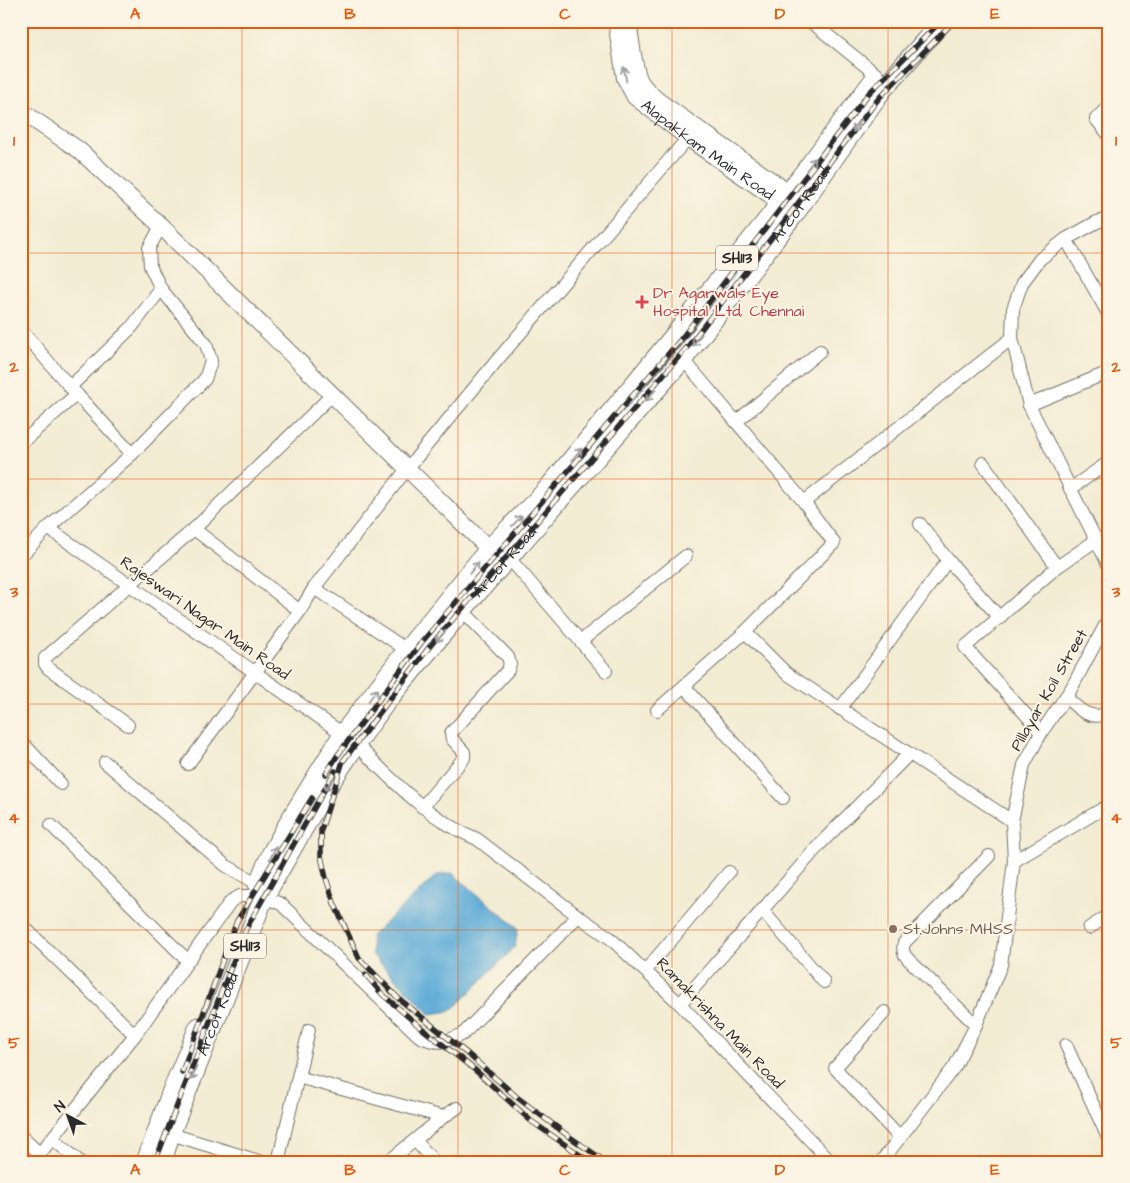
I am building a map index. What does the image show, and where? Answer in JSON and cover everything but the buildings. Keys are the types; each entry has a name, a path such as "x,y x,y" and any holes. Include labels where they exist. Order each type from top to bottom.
{"main road":[{"name":"Arcot Road","path":"350,739 386,702 462,610 683,358 792,203 877,76 926,21"},
{"name":"Arcot Road","path":"146,1162 164,1132 238,948 258,892 324,792 350,739 407,650 489,550 546,492 792,203 880,91 944,21"},
{"name":"Arcot Road","path":"162,1162 164,1132"}],"street":[{"name":"Alapakkam Main Road","path":"616,21 625,78 631,91 642,103 692,133 792,203"},
{"name":"Alapakkam Main Road","path":"628,21 640,81 692,133"},
{"path":"810,21 877,76"},
{"path":"1109,106 1096,119 1109,135"},
{"path":"21,111 79,150 161,226 489,550"},
{"path":"188,764 300,611 314,588 407,469 499,358 692,133"},
{"path":"1109,219 1097,222 1066,239 1040,259 1022,283 1013,310 1012,338 1029,405 1109,566"},
{"path":"21,556 48,528 132,454 205,379 211,361 206,344 161,289 150,266 149,248 161,226"},
{"path":"1066,239 1109,315"},
{"path":"21,443 132,328 161,289"},
{"path":"21,330 132,454"},
{"path":"804,502 1012,338"},
{"path":"736,422 820,350"},
{"path":"657,710 745,632 834,543 804,502 683,358"},
{"path":"1029,405 1109,372"},
{"path":"128,725 48,668 44,661 48,654 130,586 194,529 332,395"},
{"path":"1070,489 1109,462"},
{"path":"983,463 1057,567"},
{"path":"920,524 948,560 1000,618"},
{"name":"Rajeswari Nagar Main Road","path":"48,528 350,739 422,808"},
{"path":"194,529 300,611"},
{"path":"1041,733 965,647 1057,567 1095,541"},
{"path":"581,641 686,556"},
{"path":"509,558 606,671"},
{"path":"840,709 948,560"},
{"path":"314,588 407,650"},
{"path":"422,808 464,758 464,752 452,739 451,733 508,670 510,664 508,656 462,610"},
{"name":"Pillayar Koil Street","path":"882,1162 955,1066 976,1025 1001,965 1014,862 1012,821 1024,765 1041,733 1066,697 1109,618"},
{"path":"745,632 786,673 1012,821"},
{"path":"684,686 783,798"},
{"path":"1066,697 1079,710 1091,716 1109,713"},
{"path":"21,741 61,784"},
{"path":"680,1004 821,843 909,754"},
{"path":"105,762 258,892 281,904 418,1036 431,1042 441,1043 462,1034 578,916"},
{"path":"1014,862 1109,805"},
{"name":"Ramakrishna Main Road","path":"422,808 461,833 476,840 610,938 680,1004 831,1162"},
{"path":"51,826 188,961"},
{"path":"976,1025 903,954 902,949 904,943 989,856"},
{"path":"646,970 729,872"},
{"path":"21,1136 37,1158 135,1035 233,899 258,892"},
{"path":"762,910 824,982"},
{"path":"1089,928 1109,915"},
{"path":"21,924 135,1035"},
{"path":"885,1012 836,1068 900,1138"},
{"path":"278,1162 309,1030"},
{"path":"1066,1045 1109,1140"},
{"path":"298,1077 443,1117"},
{"path":"388,1162 443,1117 457,1108"},
{"path":"164,1132 262,1162"},
{"path":"53,1139 80,1162"},
{"path":"415,1140 434,1162"}],"water":[{"path":"452,873 518,928 515,947 451,1011 430,1014 372,955 371,936 437,875"}],"railway":[{"path":"326,774 337,756 421,643 681,339 869,93 941,21"},
{"path":"606,1162 518,1098 469,1055 398,998 359,958 334,903 326,878 321,856 321,830 343,761 430,646 689,345 879,98 954,21"},
{"path":"155,1162 246,929 335,771"},
{"path":"182,1072 237,921 312,798"},
{"path":"366,975 382,994 475,1070 531,1121 590,1162"}],"place":[{"name":"Dr Agarwals Eye Hospital Ltd, Chennai","path":"642,302"},
{"name":"St.Johns MHSS","path":"893,929"}]}
